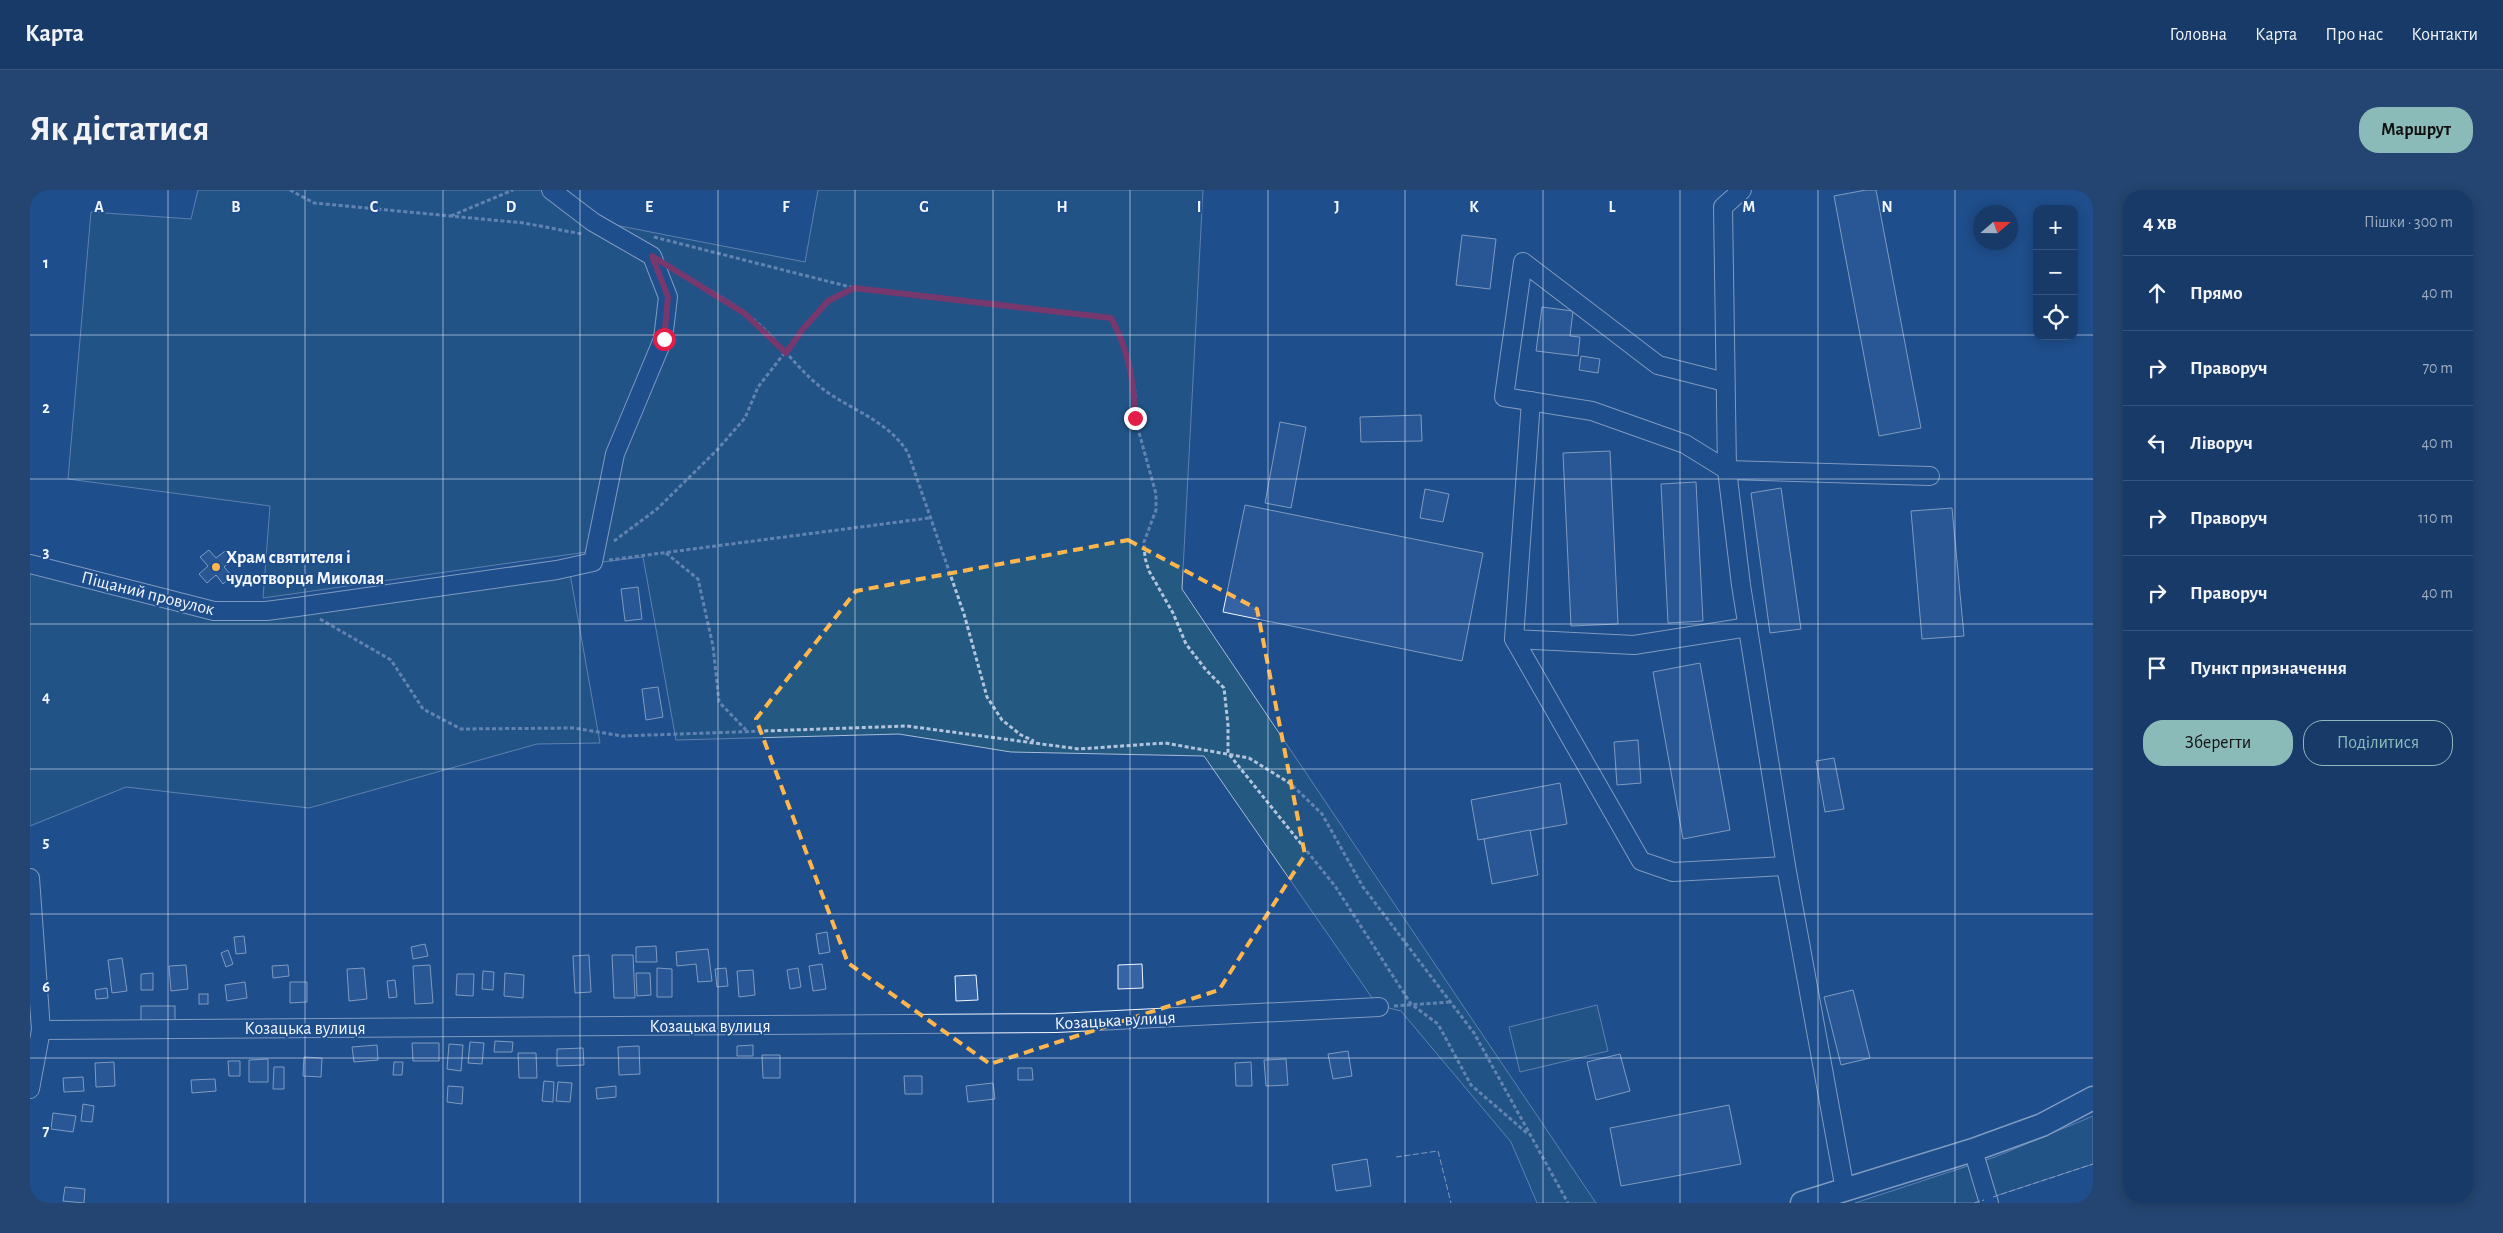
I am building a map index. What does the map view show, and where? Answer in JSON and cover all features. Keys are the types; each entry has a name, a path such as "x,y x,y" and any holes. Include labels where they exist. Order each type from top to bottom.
{"main road":[{"path":"1802,1203 1973,1150 2042,1125 2093,1098"}],"street":[{"path":"551,190 593,222 652,256 668,297 664,339 615,454 593,562"},
{"path":"1742,190 1723,207 1727,470 1740,585 1786,866 1845,1190"},
{"path":"1725,382 1658,365 1523,262 1504,397 1592,411 1685,444 1727,470 1930,476"},
{"path":"1531,401 1514,639 1641,861 1673,872 1786,866"},
{"name":"Піщаний провулок","path":"30,564 214,611 266,610 297,607 557,570 593,562"},
{"path":"1514,639 1634,645 1748,627"},
{"path":"30,878 41,1030 30,1089"},
{"name":"Козацька вулиця","path":"41,1030 1056,1023 1379,1007"},
{"path":"1973,1150 1989,1203"}],"path":[{"path":"290,190 314,203 524,223 586,235"},
{"path":"451,217 513,190"},
{"path":"650,236 854,288 1111,318 1120,334 1130,364 1135,418 1156,494 1156,510 1144,542 1145,558 1149,571 1173,613 1186,644 1206,670 1224,688 1228,724 1228,753 1335,886 1410,1004 1438,1024 1471,1085 1530,1136"},
{"path":"652,256 744,313 806,375 828,392 887,428 900,439 908,453 929,518 964,614 987,697 1002,720 1021,735 1039,743"},
{"path":"593,562 614,541 657,509 717,450 745,418 758,387 803,329 828,301 854,288"},
{"path":"593,562 929,518"},
{"path":"665,552 698,579 713,646 719,702 746,730"},
{"path":"297,607 391,660 424,709 461,729 574,728 622,736 746,730 908,726 1079,749 1165,743 1249,758 1291,784 1322,814 1363,887 1474,1033 1568,1203"},
{"path":"1379,1007 1450,1002"}],"highlighted area":[{"path":"1128,540 1257,609 1305,855 1219,990 990,1064 848,963 756,719 856,591"}],"shaded area":[{"path":"198,190 549,190 651,257 667,297 662,338 614,453 594,551 263,598 270,506 68,479 91,212 191,219"},
{"path":"818,190 1203,190 1182,589 1596,1203 1537,1203 1511,1142 1401,1011 1377,1005 1204,756 1011,752 899,734 676,740 643,557 594,563 617,454 669,297 653,255 594,221 805,262"},
{"path":"30,565 214,612 569,568 600,743 537,744 309,808 126,787 30,826"},
{"path":"1597,1005 1608,1051 1520,1072 1509,1027"},
{"path":"2093,1116 2093,1164 1974,1203 1855,1203 1995,1157"}],"building":[{"path":"1876,190 1921,428 1879,436 1834,196"},
{"path":"1462,235 1496,239 1490,289 1456,285"},
{"path":"1542,307 1573,311 1570,336 1580,337 1578,356 1536,351"},
{"path":"1581,356 1600,359 1598,373 1579,370"},
{"path":"1421,415 1422,441 1361,442 1360,417"},
{"path":"1280,422 1306,427 1291,508 1265,503"},
{"path":"1610,451 1618,624 1571,626 1563,453"},
{"path":"1696,482 1703,621 1668,623 1661,484"},
{"path":"1781,488 1801,629 1770,633 1751,493"},
{"path":"1425,489 1449,494 1443,522 1420,518"},
{"path":"1245,505 1483,553 1462,661 1223,612"},
{"path":"1952,508 1964,636 1922,639 1911,511"},
{"name":"Храм святителя і чудотворця Миколая","path":"209,550 216,558 225,551 233,559 224,567 232,576 223,584 216,575 207,583 199,574 208,566 200,557"},
{"path":"638,587 642,619 625,621 621,589"},
{"path":"1700,663 1730,830 1683,839 1653,672"},
{"path":"658,687 663,717 646,720 642,689"},
{"path":"1638,740 1641,783 1617,785 1614,742"},
{"path":"1834,758 1844,809 1825,812 1816,761"},
{"path":"1560,783 1567,824 1478,840 1471,800"},
{"path":"1530,830 1538,875 1492,884 1484,839"},
{"path":"827,932 830,952 819,954 816,934"},
{"path":"244,936 246,953 236,954 234,937"},
{"path":"425,944 428,956 413,959 411,947"},
{"path":"656,946 657,962 636,962 636,947"},
{"path":"708,949 712,981 698,982 696,964 677,966 676,952"},
{"path":"228,950 233,964 226,967 221,953"},
{"path":"589,955 591,992 575,993 573,956"},
{"path":"612,955 633,955 635,998 614,998"},
{"path":"122,958 127,991 112,993 108,960"},
{"path":"822,964 826,989 813,991 809,966"},
{"path":"1142,964 1143,988 1118,989 1118,965"},
{"path":"186,965 188,989 171,991 169,966"},
{"path":"288,965 289,976 273,978 272,966"},
{"path":"430,965 433,1003 415,1004 413,966"},
{"path":"364,968 367,999 349,1001 347,969"},
{"path":"657,968 672,969 672,997 657,997"},
{"path":"726,968 728,986 717,987 715,969"},
{"path":"798,968 801,987 790,989 787,970"},
{"path":"753,970 755,995 739,997 737,971"},
{"path":"483,971 494,972 493,990 482,989"},
{"path":"153,973 153,990 141,990 141,974"},
{"path":"505,973 524,975 523,998 504,996"},
{"path":"636,973 650,973 651,995 637,996"},
{"path":"457,974 474,974 473,996 456,995"},
{"path":"976,975 978,1000 956,1001 955,976"},
{"path":"395,980 397,997 389,998 387,981"},
{"path":"245,982 247,998 227,1001 225,985"},
{"path":"290,982 307,982 307,1002 290,1003"},
{"path":"107,988 108,998 96,999 95,990"},
{"path":"1853,990 1870,1058 1841,1065 1824,997"},
{"path":"199,994 208,994 208,1004 199,1004"},
{"path":"141,1006 175,1006 175,1021 141,1021"},
{"path":"495,1041 513,1042 512,1052 494,1052"},
{"path":"470,1042 484,1043 482,1064 468,1063"},
{"path":"412,1043 439,1043 439,1061 413,1061"},
{"path":"449,1044 463,1045 461,1071 447,1069"},
{"path":"377,1045 378,1060 354,1062 352,1047"},
{"path":"753,1045 753,1056 737,1056 737,1046"},
{"path":"639,1046 640,1074 619,1075 618,1047"},
{"path":"583,1048 584,1065 557,1066 557,1049"},
{"path":"1348,1051 1352,1076 1333,1079 1328,1054"},
{"path":"518,1053 536,1053 537,1078 519,1078"},
{"path":"1620,1054 1630,1091 1596,1100 1587,1062"},
{"path":"762,1055 780,1055 780,1078 763,1078"},
{"path":"304,1057 322,1058 321,1077 303,1076"},
{"path":"268,1059 268,1082 249,1082 249,1060"},
{"path":"1286,1059 1288,1085 1266,1086 1264,1060"},
{"path":"228,1061 240,1061 240,1076 229,1076"},
{"path":"114,1062 115,1086 96,1087 95,1063"},
{"path":"394,1062 403,1062 402,1075 393,1075"},
{"path":"1251,1062 1252,1086 1236,1086 1235,1063"},
{"path":"274,1067 284,1067 284,1089 273,1089"},
{"path":"1018,1068 1032,1068 1033,1080 1018,1080"},
{"path":"904,1076 922,1076 922,1094 905,1094"},
{"path":"83,1077 84,1091 64,1092 63,1078"},
{"path":"215,1079 216,1091 192,1093 191,1080"},
{"path":"544,1081 554,1082 553,1102 542,1101"},
{"path":"558,1082 572,1083 570,1102 556,1101"},
{"path":"993,1083 995,1099 968,1102 966,1086"},
{"path":"448,1086 463,1087 462,1104 447,1102"},
{"path":"616,1086 616,1097 597,1099 596,1088"},
{"path":"83,1104 94,1106 92,1122 81,1121"},
{"path":"1729,1105 1741,1164 1621,1186 1610,1128"},
{"path":"53,1113 76,1116 73,1132 51,1129"},
{"path":"1367,1159 1371,1186 1336,1191 1332,1165"},
{"path":"65,1187 85,1189 84,1203 63,1201"}],"fence":[{"path":"1396,1157 1438,1151 1451,1203"},
{"path":"1993,1197 2093,1164"},
{"path":"1974,1203 1984,1200"}],"place":[{"name":"Храм святителя і чудотворця Миколая","path":"216,567"}],"route":[{"path":"664,339 668,297 652,256 744,313 762,328 786,353 803,329 828,301 854,288 1111,318 1120,334 1130,364 1135,418"}]}
